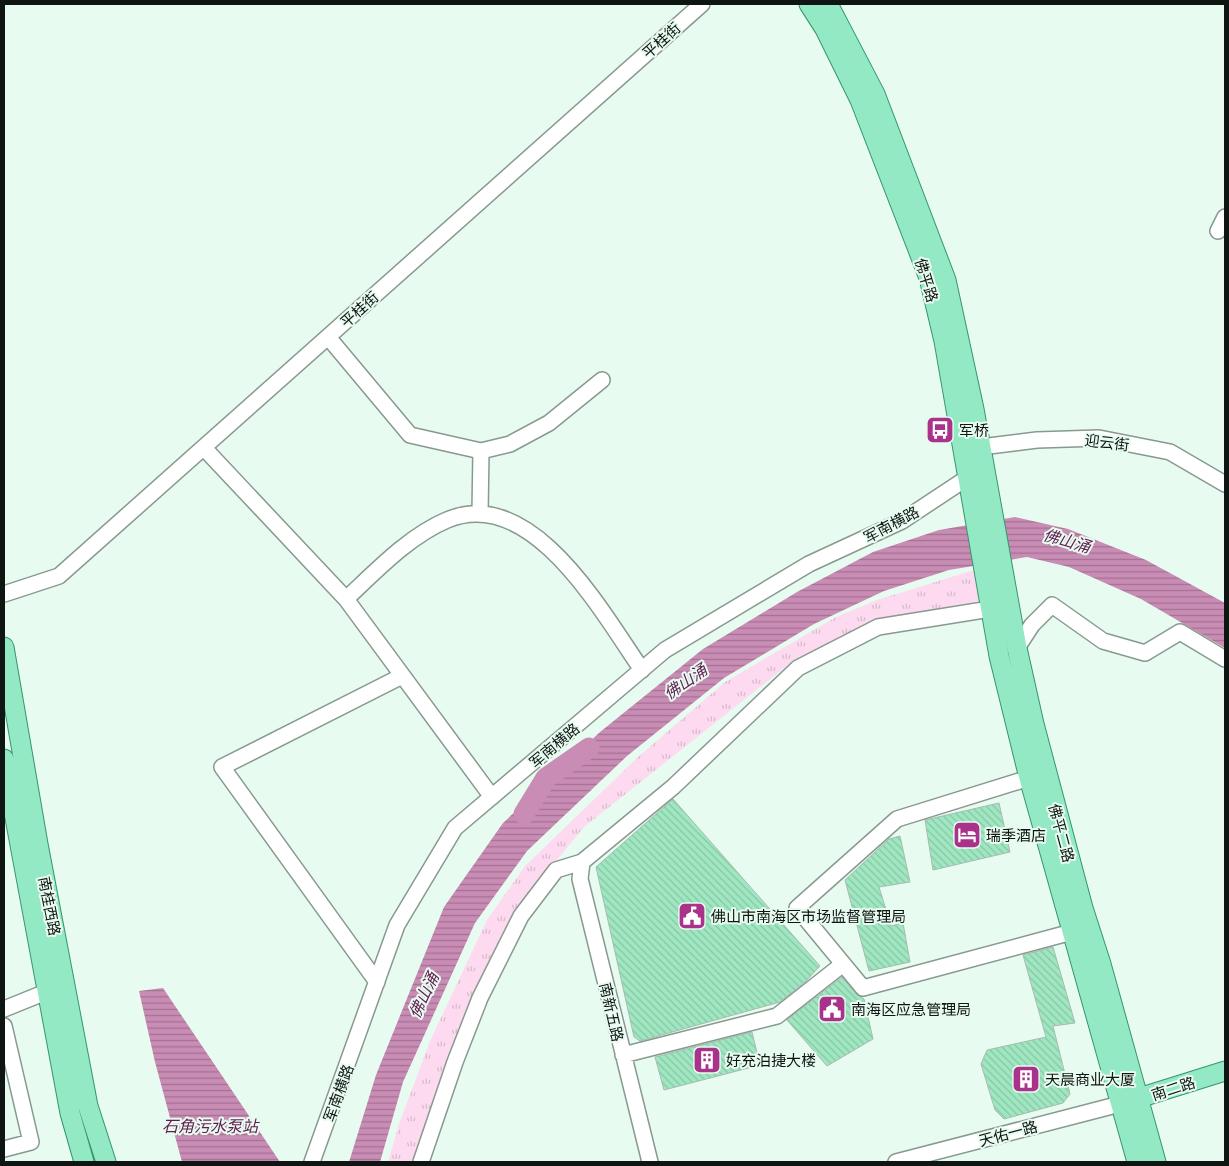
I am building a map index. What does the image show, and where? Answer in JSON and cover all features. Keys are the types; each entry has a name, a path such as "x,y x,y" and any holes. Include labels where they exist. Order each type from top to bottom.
{"main road":[{"name":"佛平路","path":"809,4 825,29 860,100 928,278 944,341 984,576"},
{"name":"佛平路","path":"828,4 875,94 946,280 959,332 990,498"},
{"name":"佛平二路","path":"990,498 1017,648 1082,908 1101,964 1129,1102 1137,1162"},
{"name":"佛平二路","path":"984,576 1029,778 1072,932 1129,1102 1156,1162"},
{"name":"南桂西路","path":"4,647 88,1106 106,1162"},
{"name":"南桂西路","path":"4,759 70,1113 84,1162"},
{"name":"南二路","path":"1129,1102 1225,1071"}],"street":[{"name":"平桂街","path":"4,594 58,576 702,4"},
{"path":"328,337 410,435 481,451 510,444 549,423 602,380"},
{"name":"迎云街","path":"981,447 1036,440 1099,438 1170,452 1225,484"},
{"path":"204,448 346,599 492,797"},
{"path":"480,513 481,451"},
{"name":"军南横路","path":"312,1162 397,925 455,828 665,650 809,564 902,521 967,478"},
{"path":"346,599 412,541 448,520 480,513 519,524 552,549 580,580 642,670"},
{"path":"1017,648 1032,625 1052,605 1103,641 1145,653 1180,632 1225,659"},
{"path":"421,1162 455,1062 480,998 520,916 556,870 582,862 673,787 798,668 878,627 990,609"},
{"path":"377,982 222,767 402,676"},
{"path":"1029,778 897,819 797,908 863,988 1072,932"},
{"name":"南新五路","path":"582,862 580,879 650,1162"},
{"path":"623,1055 777,1016 843,964"},
{"path":"4,1009 65,985"},
{"path":"4,1026 31,1142 4,1149"},
{"name":"天佑一路","path":"896,1162 1129,1102"}],"green space":[{"path":"974,570 979,601 879,619 788,665 584,827 514,912 463,1020 414,1162 388,1162 399,1124 430,1041 487,920 525,866 638,757 725,682 836,617 877,600"}],"water":[{"path":"1015,517 1068,529 1146,560 1225,603 1225,648 1141,599 1069,567 1027,557 949,570 884,591 814,624 724,678 627,756 527,851 475,923 403,1082 380,1162 349,1162 376,1075 444,907 503,823 600,732 703,649 797,592 873,552 939,530"},
{"name":"石角污水泵站","path":"163,988 280,1162 182,1162 155,1062 139,991"}],"building":[{"name":"佛山市南海区市场监督管理局","path":"673,799 820,966 806,981 780,1002 640,1041 634,1037 596,867"},
{"name":"瑞季酒店","path":"999,803 1010,852 933,870 925,820"},
{"path":"900,836 910,882 879,887 891,926 903,923 910,962 869,971 845,880 889,839"},
{"name":"天晨商业大厦","path":"1053,947 1075,1023 1053,1026 1070,1094 1063,1103 1004,1119 995,1110 981,1064 987,1050 1046,1037 1023,955"},
{"name":"南海区应急管理局","path":"842,977 856,994 864,999 873,1039 827,1066 787,1020"},
{"name":"好充泊捷大楼","path":"752,1032 760,1065 664,1090 655,1057"}],"waterway":[{"name":"佛山涌","path":"524,814 546,778 589,748"}],"place":[{"name":"军桥","path":"940,430"},
{"name":"瑞季酒店","path":"967,835"},
{"name":"佛山市南海区市场监督管理局","path":"692,916"},
{"name":"南海区应急管理局","path":"832,1009"},
{"name":"好充泊捷大楼","path":"707,1060"},
{"name":"天晨商业大厦","path":"1026,1079"}]}
